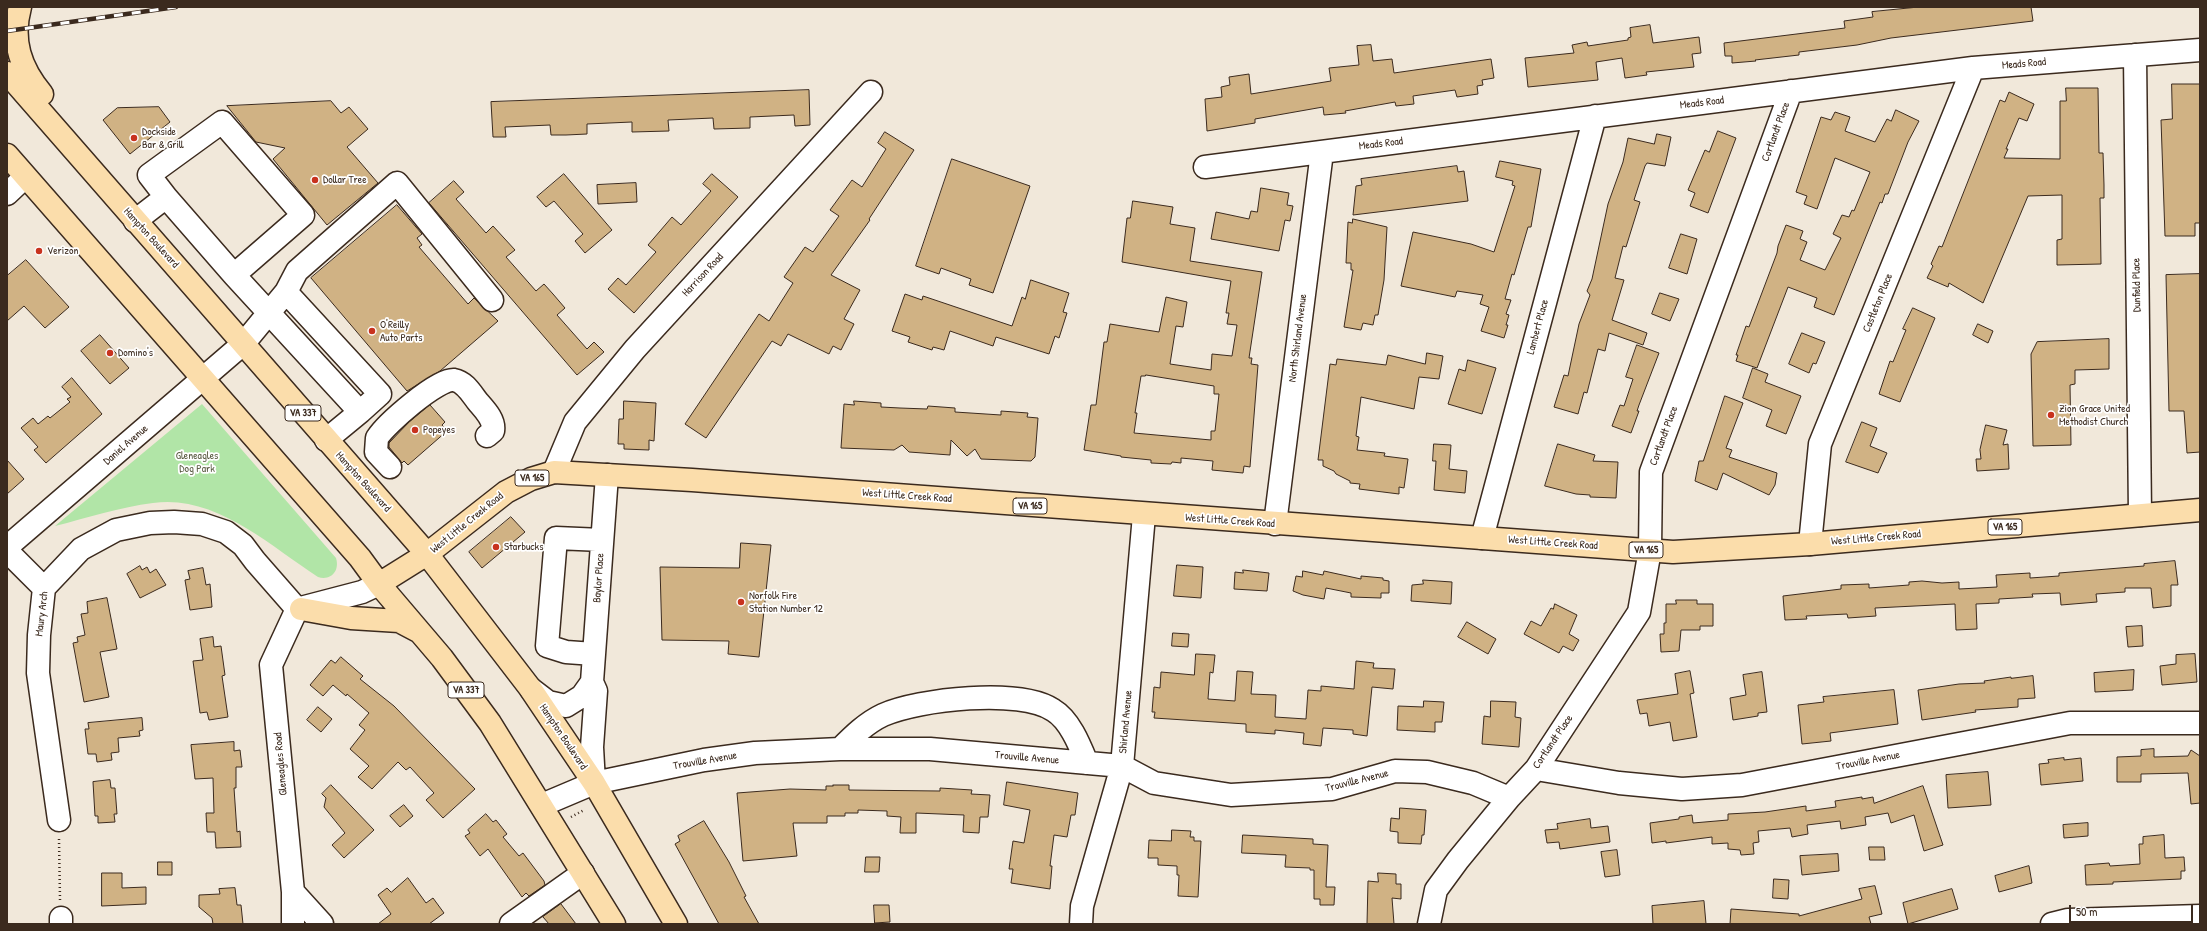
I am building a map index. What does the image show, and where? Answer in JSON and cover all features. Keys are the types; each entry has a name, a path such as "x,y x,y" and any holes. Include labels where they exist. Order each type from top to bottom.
{"main road":[{"path":"20,7 16,35 21,62 27,74 140,217"},
{"name":"Hampton Boulevard","path":"7,73 140,217 160,231 180,270 326,440 427,554 530,688 594,783 676,924"},
{"name":"VA 337","path":"7,157 360,558 379,584 442,658 490,723 542,805 614,924"},
{"name":"West Little Creek Road","path":"379,584 427,554 506,492 531,479 554,472 1673,552 1810,544 2200,510"},
{"path":"299,609 351,618 399,621 421,634"}],"street":[{"name":"Meads Road","path":"1205,167 1973,68 2200,50"},
{"name":"Dunfield Place","path":"2135,55 2140,515"},
{"name":"Castleton Place","path":"1810,544 1820,444 1973,68"},
{"name":"Cortlandt Place","path":"1429,924 1436,890 1458,860 1509,798 1536,769 1639,612 1650,550 1651,472 1791,91"},
{"name":"Harrison Road","path":"554,472 575,422 635,348 871,92"},
{"name":"Lambert Place","path":"1482,538 1595,116"},
{"path":"234,275 303,215 222,122 149,175 166,197 234,275 360,412"},
{"name":"North Shirland Avenue","path":"1275,524 1322,152"},
{"path":"7,194 25,177"},
{"name":"Daniel Avenue","path":"7,547 244,343 286,292 297,270 397,183 492,300"},
{"path":"140,217 166,197"},
{"path":"286,292 380,394 326,440"},
{"path":"390,467 376,452 377,438 421,397 445,381 452,380 464,384 485,410 494,426 493,431 487,436"},
{"name":"Baylor Place","path":"594,783 592,747 596,691 592,682 607,475"},
{"name":"Shirland Avenue","path":"1081,924 1082,906 1122,766 1144,515"},
{"name":"Maury Arch","path":"58,820 38,673 39,635 44,588 81,549 116,530 150,523 174,522 202,524 226,532 243,545 254,561 299,609"},
{"path":"594,654 566,652 547,646 556,538 602,540"},
{"path":"7,551 44,588"},
{"name":"West Little Creek Road","path":"299,609 362,592 379,584"},
{"name":"Gleneagles Road","path":"293,924 293,892 271,665 299,609"},
{"path":"530,688 548,702 566,706 582,696 592,682"},
{"path":"840,749 859,730 882,715 917,704 978,698 1025,700 1047,706 1060,715 1073,734 1087,763"},
{"name":"Trouville Avenue","path":"1536,769 1619,784 1682,789 1742,785 2070,723 2200,723"},
{"name":"Trouville Avenue","path":"542,805 594,783 711,759 762,752 840,749 930,749 1122,766 1154,783 1231,795 1332,789 1395,771 1427,772 1473,784 1509,798"},
{"path":"511,924 583,873"},
{"path":"293,892 322,924"},
{"path":"2052,924 2068,920 2200,916"}],"path":[{"path":"571,817 589,807"},
{"path":"58,820 61,921"}],"green space":[{"name":"Gleneagles Dog Park","path":"202,404 336,558 337,567 333,574 327,578 318,577 261,537 220,514 198,506 176,502 141,505 55,526"}],"building":[{"path":"1919,7 2031,7 2033,21 1891,38 1857,45 1799,52 1799,55 1755,60 1756,61 1732,63 1732,56 1725,56 1724,43 1845,28 1844,21 1873,17 1872,12"},
{"path":"1650,25 1653,43 1699,37 1701,53 1692,54 1694,67 1646,72 1647,75 1625,78 1622,58 1596,62 1598,80 1528,87 1525,58 1574,53 1572,45 1587,42 1588,46 1628,40 1628,38 1631,37 1630,28"},
{"path":"1371,45 1373,61 1392,59 1394,73 1491,59 1494,78 1482,80 1483,85 1477,86 1478,94 1457,97 1455,90 1413,96 1414,104 1396,106 1395,102 1345,111 1346,113 1324,115 1323,107 1255,119 1255,123 1207,131 1205,99 1222,97 1221,87 1230,85 1229,77 1249,74 1251,94 1331,81 1329,68 1359,65 1357,46"},
{"path":"2172,84 2200,84 2200,223 2195,223 2195,236 2165,236 2161,120 2172,119"},
{"path":"2066,88 2098,88 2099,153 2103,153 2104,185 2104,198 2100,198 2101,264 2057,265 2057,240 2062,239 2062,195 2028,196 1983,303 1949,283 1948,287 1927,278 1933,266 1931,264 1939,246 1942,247 2000,100 2005,102 2009,92 2034,104 2027,121 2019,118 2006,149 2008,149 2004,158 2060,159 2060,101 2066,101"},
{"path":"809,90 810,125 795,126 794,115 750,117 750,128 714,129 713,118 668,120 669,131 632,132 632,122 587,124 587,134 566,135 551,135 550,125 505,127 506,137 493,137 491,102"},
{"path":"331,101 341,113 349,107 368,129 347,147 378,183 327,225 273,159 285,148 256,142 227,106"},
{"name":"Dockside Bar & Grill","path":"159,107 170,122 130,154 103,120 117,108"},
{"path":"1896,110 1919,121 1908,142 1888,194 1885,194 1882,203 1880,202 1834,315 1814,307 1817,298 1788,287 1757,368 1736,361 1738,355 1736,355 1746,326 1749,327 1786,225 1803,231 1800,239 1807,242 1800,260 1825,270 1841,238 1833,234 1842,215 1849,217 1852,210 1854,211 1870,172 1835,158 1817,209 1804,204 1807,196 1796,192 1821,117 1831,120 1835,112 1850,117 1845,131 1875,142 1887,119 1891,121"},
{"path":"1718,131 1736,138 1708,213 1690,206 1695,193 1688,190 1705,150 1709,152"},
{"path":"885,132 914,150 869,219 870,220 831,275 860,290 844,319 854,324 841,350 833,346 829,354 788,334 781,346 772,341 706,438 685,424 759,314 769,321 793,283 784,277 805,247 813,252 839,216 830,210 852,180 862,187 886,149 878,143"},
{"path":"1657,134 1671,137 1665,166 1647,163 1645,166 1634,200 1640,202 1626,247 1623,246 1615,278 1624,280 1612,320 1647,333 1643,345 1609,333 1605,351 1598,349 1587,393 1584,392 1578,414 1554,407 1564,375 1568,376 1579,324 1590,295 1587,291 1592,279 1608,204 1623,162 1628,138 1654,144"},
{"path":"952,159 1030,186 993,293 969,285 971,279 941,268 939,274 916,266"},
{"path":"1500,161 1541,169 1531,227 1528,227 1514,275 1512,274 1505,299 1511,300 1506,314 1509,315 1504,338 1481,331 1489,307 1480,304 1483,295 1457,291 1455,297 1401,286 1413,232 1471,244 1494,252 1515,186 1512,185 1513,181 1496,177"},
{"path":"1457,166 1458,172 1464,171 1468,201 1353,215 1356,186 1362,185 1361,179"},
{"path":"564,174 612,230 585,253 575,241 583,234 554,201 546,207 537,197"},
{"path":"712,174 738,197 634,313 608,289 618,278 626,285 656,252 648,245 672,217 681,225 711,191 703,184"},
{"path":"454,181 464,192 456,199 486,233 493,226 515,250 506,257 536,291 544,284 553,294 565,308 557,315 587,349 594,342 604,352 577,375 429,203"},
{"path":"636,183 637,202 598,204 597,185"},
{"path":"1261,188 1289,193 1287,205 1293,206 1290,221 1285,220 1279,251 1211,239 1216,212 1249,219 1251,211 1257,212"},
{"path":"1133,201 1173,207 1170,224 1195,228 1190,261 1262,272 1249,358 1252,358 1251,364 1258,365 1250,467 1244,466 1243,473 1212,470 1213,461 1181,458 1181,463 1151,463 1151,460 1121,457 1084,450 1091,405 1096,405 1104,342 1107,342 1110,324 1159,332 1166,297 1187,302 1183,327 1176,326 1170,364 1211,370 1212,354 1232,356 1237,325 1227,324 1229,313 1226,313 1231,281 1122,262 1127,218 1130,218","holes":["1146,375 1214,386 1214,394 1219,394 1215,431 1211,431 1211,440 1134,433 1137,413 1135,413 1141,376"]},
{"path":"397,205 422,234 417,238 422,245 419,247 468,304 474,298 498,321 440,371 407,391 311,278"},
{"path":"1353,219 1387,227 1384,280 1378,315 1375,315 1373,325 1363,323 1361,330 1344,327 1353,270 1351,270 1351,263 1346,263 1348,222 1352,223"},
{"path":"1681,234 1697,239 1687,274 1669,268"},
{"path":"26,260 69,307 45,328 24,306 7,321 7,276"},
{"path":"2200,274 2200,452 2187,453 2184,411 2169,411 2166,275"},
{"path":"1031,280 1069,293 1063,312 1067,313 1059,338 1055,336 1049,354 996,337 993,346 950,331 944,350 933,347 932,350 908,342 910,337 892,331 905,294 922,300 923,296 1012,326 1022,297 1025,299"},
{"path":"1660,293 1679,299 1670,321 1652,314"},
{"path":"1913,308 1935,318 1900,402 1879,394 1890,361 1893,362 1906,330 1903,329"},
{"path":"1978,324 1993,331 1988,343 1973,335"},
{"path":"1802,333 1825,342 1816,364 1813,363 1809,373 1789,364"},
{"path":"100,335 129,368 110,384 81,351"},
{"name":"Zion Grace United Methodist Church","path":"2109,339 2109,369 2075,370 2075,384 2070,385 2071,445 2033,446 2031,354 2037,342"},
{"path":"1637,345 1659,353 1639,405 1637,411 1639,411 1631,433 1612,426 1620,405 1624,406 1633,379 1626,377"},
{"path":"1427,353 1443,356 1439,379 1419,377 1414,409 1361,397 1356,436 1359,437 1357,450 1385,453 1384,456 1408,459 1404,488 1399,487 1399,494 1359,489 1360,484 1350,483 1350,481 1323,466 1323,460 1318,460 1330,364 1336,365 1337,359 1386,365 1388,355 1425,364"},
{"path":"1468,360 1496,368 1482,414 1448,404 1459,369 1465,371"},
{"path":"1753,368 1768,374 1765,382 1801,396 1786,434 1766,426 1772,410 1743,398"},
{"path":"72,378 102,414 46,463 34,450 38,447 21,428 33,418 38,424 48,416 50,418 70,402 67,399 71,397 62,387"},
{"path":"1725,396 1743,403 1726,448 1732,450 1729,457 1777,473 1775,485 1769,495 1723,473 1717,490 1695,481 1699,461 1703,461"},
{"path":"624,401 656,403 654,441 649,440 649,450 624,449 624,444 618,444 619,419 623,419"},
{"path":"854,401 881,403 881,407 927,409 928,406 955,408 955,412 1001,415 1001,411 1028,413 1027,417 1038,418 1035,457 1031,461 981,459 975,449 967,456 951,440 950,455 909,452 902,445 894,450 841,448 844,404 854,405"},
{"path":"430,405 445,422 442,425 447,431 408,465 404,461 402,463 389,447 389,443 409,422"},
{"path":"1862,422 1877,428 1870,446 1887,453 1878,473 1846,462"},
{"path":"1986,425 2007,430 2003,445 2008,444 2009,469 1977,471 1976,459 1981,459 1980,450"},
{"path":"1434,444 1451,445 1449,469 1467,471 1465,493 1434,490 1436,461 1433,461"},
{"path":"1558,444 1595,455 1593,461 1618,462 1616,498 1590,497 1590,495 1576,494 1545,486"},
{"path":"7,460 24,479 7,494"},
{"path":"511,517 525,532 482,568 469,552"},
{"path":"741,543 771,545 759,657 728,654 729,641 662,640 660,567 739,568"},
{"path":"2175,561 2178,585 2171,585 2171,606 2153,608 2151,588 2125,588 2125,592 2096,594 2097,602 2061,605 2060,593 2032,594 2033,597 1999,599 1999,603 1976,604 1977,629 1956,630 1955,604 1875,608 1876,616 1848,618 1847,614 1806,616 1807,619 1785,620 1783,596 1841,589 1841,585 1869,584 1869,588 1909,585 1909,582 1922,581 1942,583 1959,582 1959,589 1997,587 1996,575 2030,573 2030,578 2059,576 2059,573 2144,566 2144,564"},
{"path":"1177,565 1203,567 1201,598 1174,596"},
{"path":"140,566 142,570 147,567 150,573 156,569 166,585 140,598 127,574"},
{"path":"203,568 206,585 210,584 212,607 190,610 185,580 190,579 188,571"},
{"path":"1243,570 1269,573 1267,591 1234,589 1235,572 1243,573"},
{"path":"1303,571 1323,575 1324,571 1361,579 1361,576 1383,578 1383,580 1389,581 1389,593 1381,593 1381,598 1351,597 1351,593 1326,588 1324,599 1303,595 1293,591 1296,576 1302,577"},
{"path":"1423,580 1452,582 1451,604 1411,601 1412,585 1423,584"},
{"path":"107,598 117,649 100,652 109,697 84,702 73,643 78,642 77,637 85,635 81,614 88,613 87,602"},
{"path":"1676,600 1697,600 1697,604 1713,604 1713,626 1700,626 1700,630 1681,630 1679,651 1661,652 1660,634 1664,634 1664,623 1666,623 1666,604 1676,604"},
{"path":"1555,604 1577,615 1569,634 1579,640 1573,651 1563,646 1559,653 1524,634 1531,621 1541,626 1551,608 1553,609"},
{"path":"1467,622 1496,639 1488,654 1458,637"},
{"path":"2142,626 2143,646 2128,647 2126,627"},
{"path":"1173,633 1189,634 1188,647 1172,646"},
{"path":"213,637 214,647 221,646 225,675 222,676 228,717 209,720 207,712 200,713 193,661 203,660 200,639"},
{"path":"1196,654 1215,655 1213,673 1210,672 1208,699 1235,701 1237,671 1253,672 1251,694 1276,695 1275,717 1306,719 1308,690 1321,691 1321,686 1354,689 1356,661 1374,663 1373,668 1395,669 1393,689 1372,687 1367,736 1353,734 1353,730 1323,728 1321,746 1303,744 1304,733 1275,730 1275,734 1246,732 1246,724 1154,718 1155,712 1152,712 1154,687 1160,688 1161,672 1194,675"},
{"path":"2195,654 2197,682 2162,685 2160,666 2176,664 2176,655"},
{"path":"341,657 363,676 360,679 394,706 475,789 443,818 426,800 434,793 410,767 406,770 398,762 372,789 358,777 369,766 350,749 365,730 359,725 369,713 347,694 346,696 333,685 323,696 310,685 331,660 335,663"},
{"path":"2134,670 2133,690 2095,692 2094,673"},
{"path":"1690,671 1694,693 1690,694 1697,737 1673,741 1670,722 1649,726 1647,713 1640,714 1637,700 1678,694 1675,674"},
{"path":"1762,672 1767,712 1758,713 1758,716 1733,720 1730,698 1746,695 1743,675"},
{"path":"2033,676 2035,698 2018,699 2018,707 1975,710 1976,712 1922,720 1918,690 1959,684 1985,683 1984,681 2011,677"},
{"path":"1894,690 1898,724 1830,733 1831,741 1802,744 1798,705 1824,702 1823,697"},
{"path":"1424,701 1444,702 1442,722 1435,722 1435,732 1397,730 1398,706 1423,707"},
{"path":"1491,701 1516,702 1515,717 1521,718 1519,747 1482,744 1484,716 1490,717"},
{"path":"318,707 332,719 321,732 307,720"},
{"path":"142,718 143,730 139,731 140,736 118,738 119,752 111,753 112,760 97,762 96,754 88,754 85,729 89,729 88,723"},
{"path":"234,742 234,751 240,750 242,767 236,767 236,788 234,788 237,832 240,831 241,847 216,848 215,832 207,832 206,813 214,813 213,778 195,779 191,745"},
{"path":"2154,749 2154,757 2188,756 2191,750 2200,756 2200,803 2191,804 2188,773 2141,774 2141,782 2117,782 2117,757 2141,756 2141,750"},
{"path":"2064,758 2064,760 2081,758 2083,781 2041,785 2039,764 2049,763 2048,760"},
{"path":"1988,772 1991,805 1948,808 1946,775"},
{"path":"110,780 111,788 115,788 117,814 114,814 115,822 98,823 98,816 95,816 93,782"},
{"path":"1007,782 1078,793 1075,815 1071,815 1067,837 1054,835 1050,866 1052,866 1050,889 1011,883 1013,869 1009,869 1013,841 1024,843 1030,810 1004,805"},
{"path":"331,785 374,830 344,858 332,845 345,833 324,807 326,798 322,794"},
{"path":"849,785 849,790 940,791 940,788 972,790 971,794 990,795 988,817 980,817 979,833 963,832 964,815 916,813 916,833 900,833 901,817 887,816 887,811 858,810 858,813 845,813 845,816 827,816 827,823 793,823 797,856 743,861 737,793 790,789 826,790 826,786"},
{"path":"1923,786 1943,845 1924,851 1914,815 1891,823 1888,813 1865,817 1866,825 1841,829 1840,821 1807,825 1808,834 1792,837 1790,828 1758,831 1759,842 1753,843 1754,854 1741,855 1740,850 1728,849 1728,843 1712,844 1712,837 1666,843 1666,841 1652,843 1650,823 1679,819 1679,817 1692,815 1693,823 1728,820 1728,814 1765,812 1806,806 1806,811 1836,807 1835,801 1862,797 1862,799 1873,797 1874,803"},
{"path":"404,805 413,816 400,827 390,816"},
{"path":"1400,808 1426,810 1424,835 1422,835 1421,844 1398,843 1398,832 1390,831 1391,818 1399,819"},
{"path":"486,814 493,822 496,820 507,834 503,837 519,856 523,853 544,881 545,885 529,896 526,893 522,897 488,849 480,856 465,836 470,833 468,830"},
{"path":"1590,819 1591,828 1608,826 1610,842 1560,849 1559,842 1547,843 1545,830 1558,829 1557,824"},
{"path":"704,821 729,862 746,896 744,897 759,924 719,924 675,844 680,841 678,836"},
{"path":"2088,823 2088,836 2064,838 2063,825"},
{"path":"1172,830 1191,831 1190,837 1194,837 1194,841 1201,841 1198,897 1178,896 1179,875 1177,875 1177,866 1158,865 1158,858 1148,858 1149,840 1171,841"},
{"path":"1243,835 1313,839 1313,844 1328,845 1326,887 1335,887 1334,905 1320,905 1320,899 1314,899 1314,870 1310,870 1310,868 1285,867 1286,855 1242,853"},
{"path":"2164,835 2165,858 2184,857 2185,871 2181,871 2181,879 2113,882 2113,884 2086,885 2085,865 2109,863 2110,866 2140,864 2139,844 2143,844 2143,837"},
{"path":"1869,847 1884,847 1885,860 1870,860"},
{"path":"1617,850 1620,875 1605,877 1601,852"},
{"path":"1838,854 1839,871 1802,875 1800,856"},
{"path":"866,857 880,857 879,872 865,872"},
{"path":"158,862 172,862 172,875 158,875"},
{"path":"2029,866 2032,883 1999,892 1995,876"},
{"path":"102,873 122,873 122,888 146,887 146,904 102,906"},
{"path":"1378,873 1396,874 1396,884 1401,884 1401,899 1392,898 1394,924 1367,924 1368,881 1378,882"},
{"path":"408,878 426,903 433,898 444,913 429,924 378,924 391,914 378,895 387,888 391,892"},
{"path":"1774,879 1789,880 1788,899 1773,898"},
{"path":"1875,886 1882,914 1869,917 1871,924 1730,924 1731,909 1799,914 1799,916 1862,899 1859,889"},
{"path":"235,888 237,905 241,905 243,924 213,924 212,918 199,907 199,895 220,894 219,889"},
{"path":"1952,889 1958,909 1908,924 1903,903"},
{"path":"1704,901 1706,924 1653,924 1652,906"},
{"path":"561,904 576,924 549,924 543,917"},
{"path":"874,905 889,905 890,922 875,923"}],"railway":[{"path":"7,31 176,7"}],"place":[{"name":"Dockside Bar & Grill","path":"134,138"},
{"name":"Dollar Tree","path":"315,180"},
{"name":"Verizon","path":"39,251"},
{"name":"O'Reilly Auto Parts","path":"372,331"},
{"name":"Domino's","path":"110,353"},
{"name":"Zion Grace United Methodist Church","path":"2051,415"},
{"name":"Popeyes","path":"415,430"},
{"name":"Starbucks","path":"496,547"},
{"name":"Norfolk Fire Station Number 12","path":"741,602"}]}
